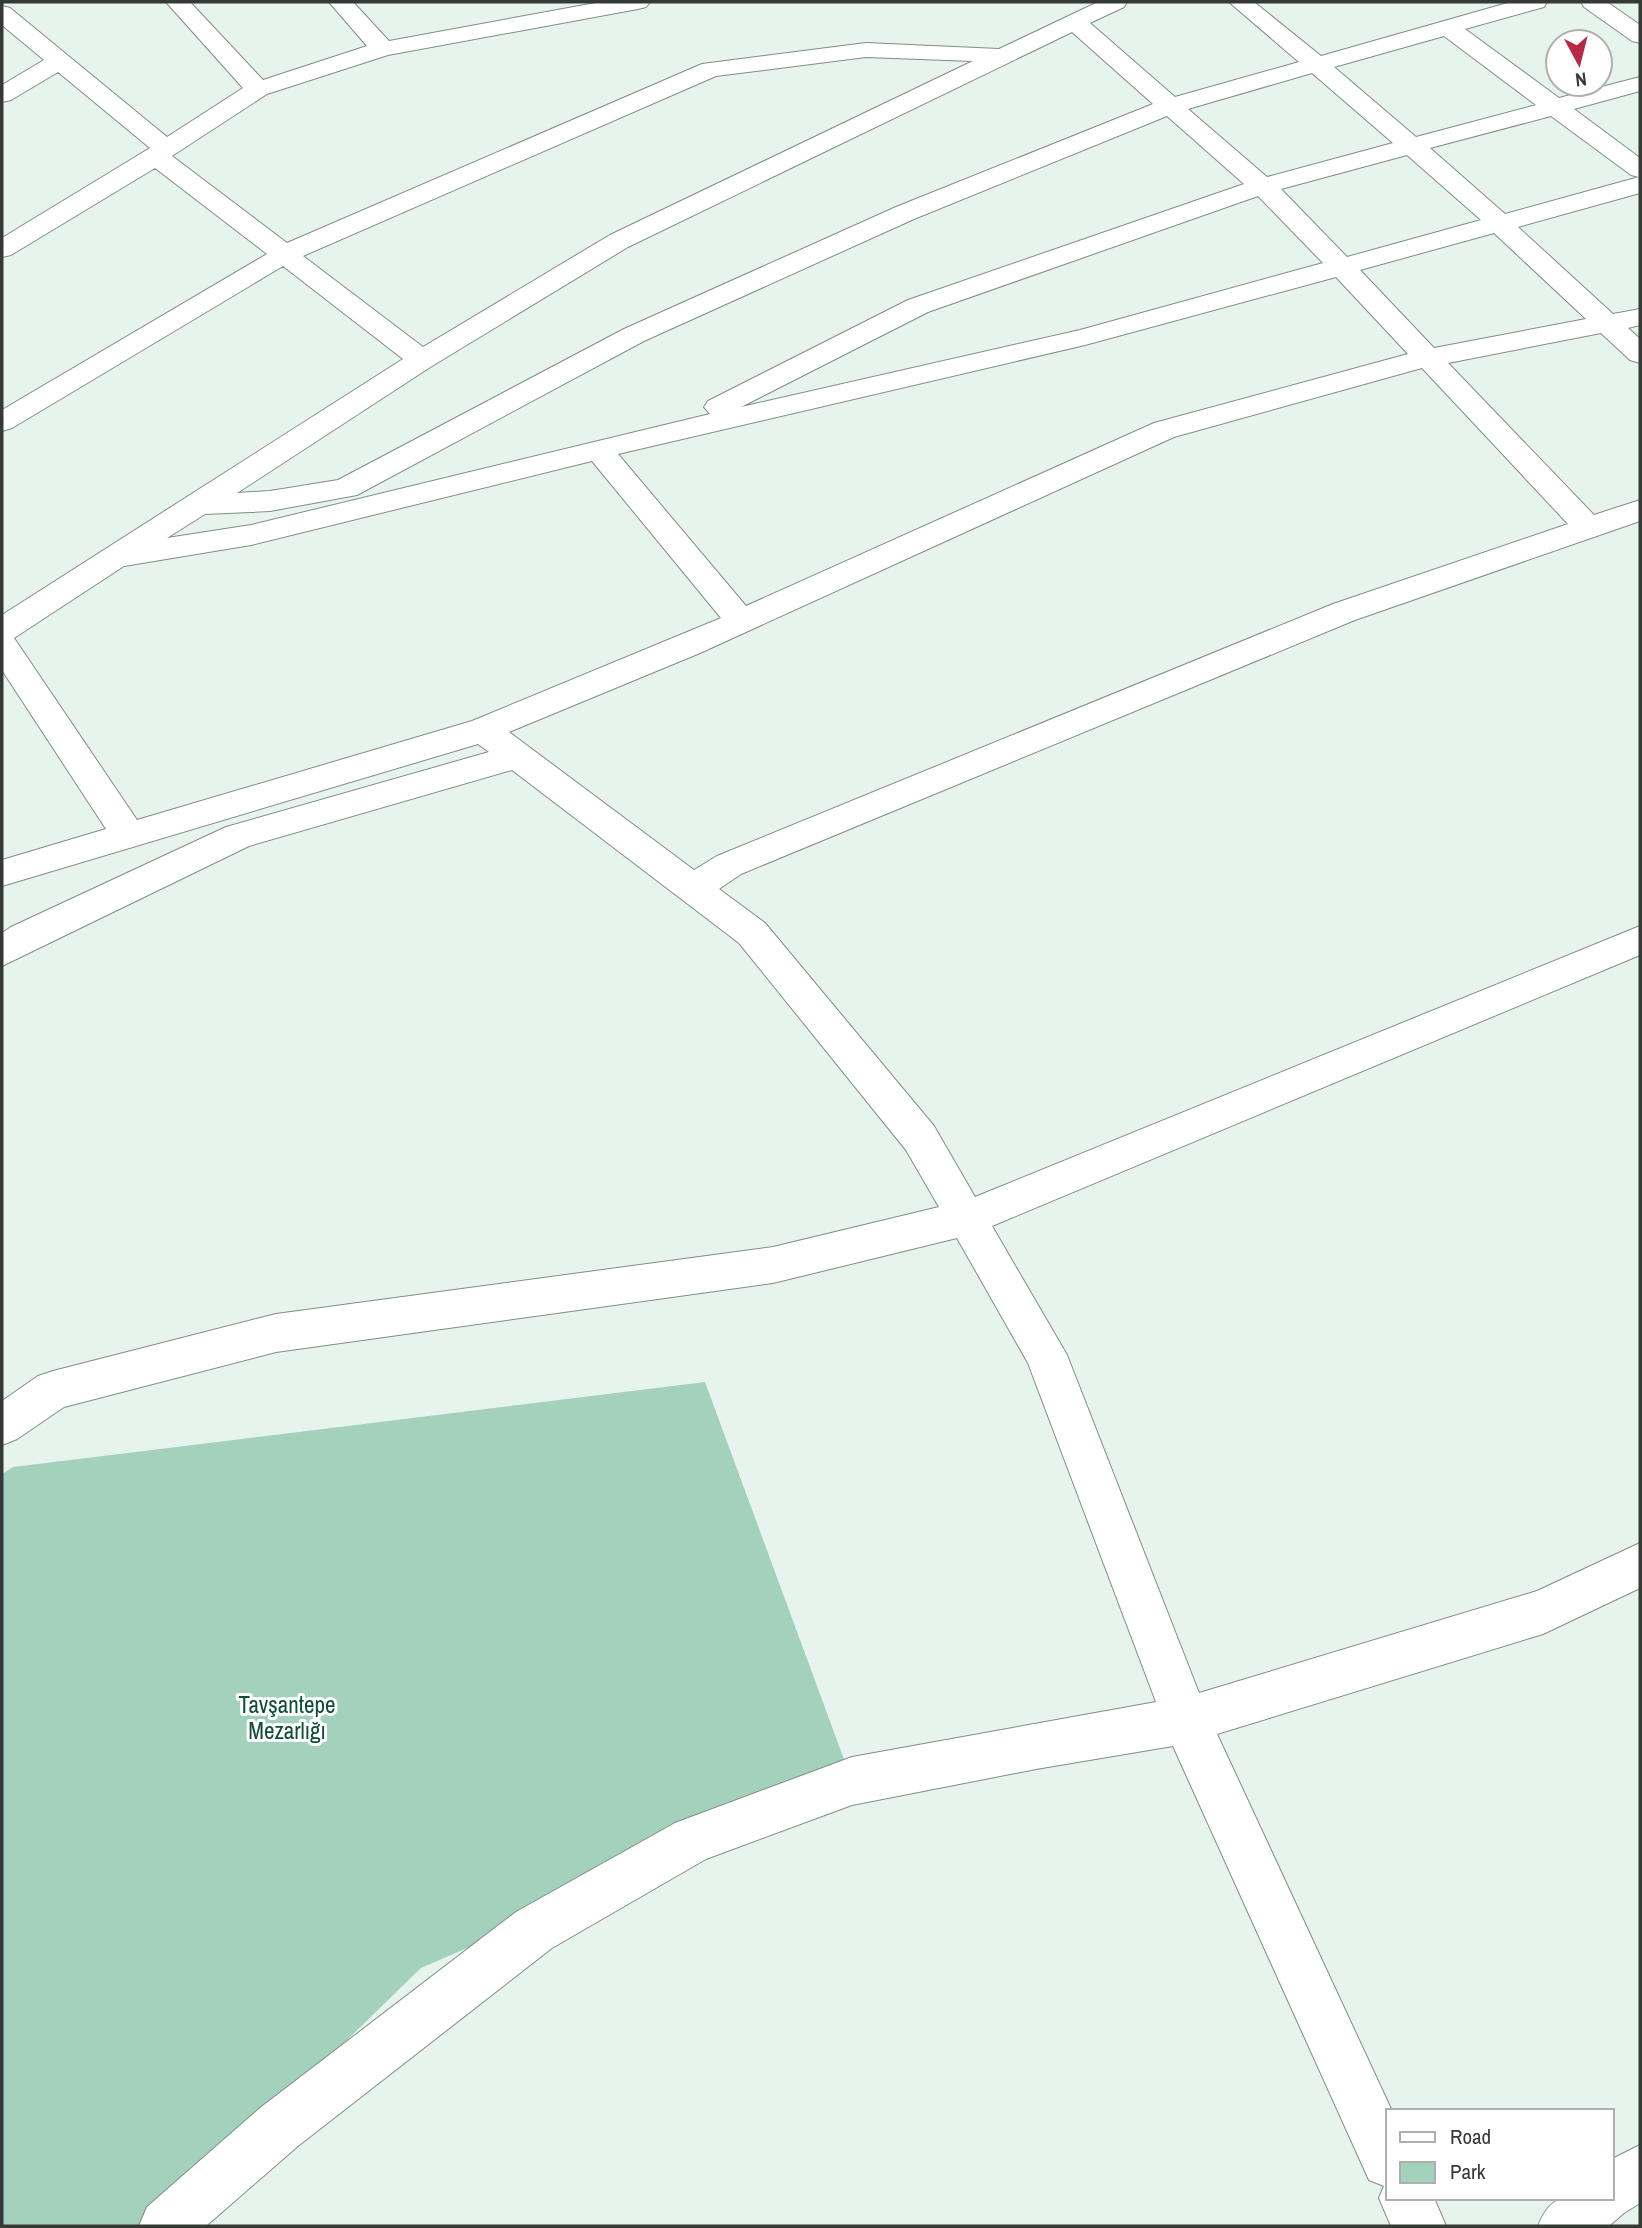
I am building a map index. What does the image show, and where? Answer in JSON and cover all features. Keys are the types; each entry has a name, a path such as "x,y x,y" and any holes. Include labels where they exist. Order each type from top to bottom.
{"street":[{"path":"177,2 258,89"},
{"path":"340,2 383,49"},
{"path":"506,2 525,24"},
{"path":"2,249 105,189 258,89 383,49 638,2"},
{"path":"2,630 422,359 619,241 1116,2"},
{"path":"1240,2 1413,147 1640,354"},
{"path":"200,504 270,501 346,488 634,335 905,214 1170,106 1536,2"},
{"path":"1592,2 1640,36"},
{"path":"2,13 161,152 285,254 422,359"},
{"path":"1073,21 1262,187 1589,528"},
{"path":"1447,27 1640,170"},
{"path":"2,422 285,254 711,69 866,50 1001,56"},
{"path":"2,95 59,61"},
{"path":"666,433 918,306 1262,187 1640,84"},
{"path":"120,556 251,535 598,449 1085,337 1640,185"},
{"path":"2,873 483,730 741,621 1164,430 1427,358 1640,317"},
{"path":"598,449 741,621"},
{"path":"693,888 729,865 1344,612 1640,510"},
{"path":"2,645 128,834"},
{"path":"483,730 752,933 920,1138 1046,1355 1186,1720 1386,2157"},
{"path":"2,952 24,937 238,836 518,756"},
{"path":"2,1425 53,1390 276,1333 773,1265 967,1218 1640,940"},
{"path":"166,2226 279,2127 534,1930 692,1840 852,1781 1037,1745 1186,1720 1543,1612 1640,1565"},
{"path":"1614,2190 1640,2171"},
{"path":"1407,2200 1419,2226"},
{"path":"1565,2226 1600,2200"}],"green space":[{"name":"Tavşantepe Mezarlığı","path":"705,1382 852,1781 421,1968 156,2226 2,2226 2,1474 13,1467"}]}
